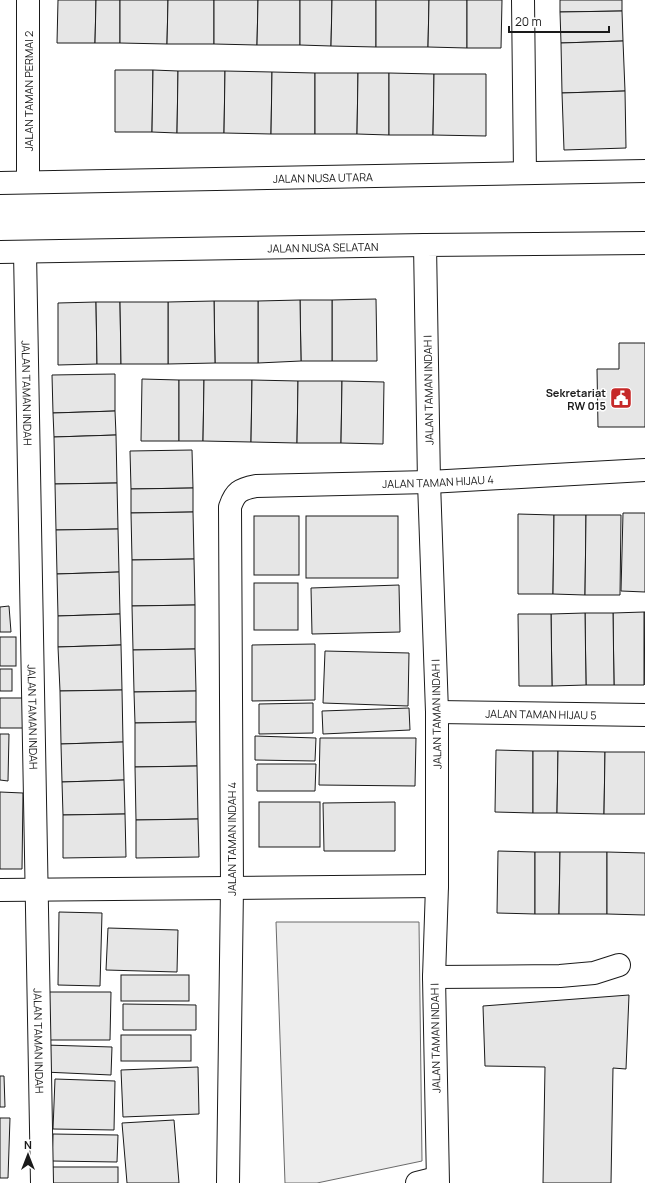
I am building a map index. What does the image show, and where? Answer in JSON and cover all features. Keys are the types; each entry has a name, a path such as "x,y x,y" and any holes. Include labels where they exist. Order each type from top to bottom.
{"street":[{"name":"JALAN TAMAN PERMAI 2","path":"28,0 28,182"},
{"path":"523,0 525,173"},
{"name":"JALAN NUSA UTARA","path":"0,183 645,171"},
{"name":"JALAN NUSA SELATAN","path":"0,252 645,243"},
{"name":"JALAN TAMAN INDAH I","path":"426,245 429,482 436,712 436,886 431,1181"},
{"name":"JALAN TAMAN INDAH","path":"25,252 38,890 42,1183"},
{"name":"JALAN TAMAN HIJAU 4","path":"233,497 243,488 256,486 429,482 645,470"},
{"name":"JALAN TAMAN INDAH 4","path":"228,1183 232,887 230,507 233,497"},
{"name":"JALAN TAMAN HIJAU 5","path":"436,712 645,715"},
{"path":"0,890 436,886"},
{"path":"434,978 560,976 594,973 619,965"}],"shaded area":[{"path":"276,922 419,922 422,1161 317,1183 285,1183"}],"building":[{"path":"58,0 96,0 95,43 57,43"},
{"path":"96,0 120,0 120,43 95,43"},
{"path":"120,0 168,0 167,44 120,43"},
{"path":"168,0 214,0 214,44 167,44"},
{"path":"214,0 258,0 257,45 214,44"},
{"path":"258,0 300,0 300,45 257,45"},
{"path":"300,0 332,0 331,46 300,45"},
{"path":"332,0 376,0 376,47 331,46"},
{"path":"376,0 429,0 428,47 376,47"},
{"path":"429,0 467,0 467,48 428,47"},
{"path":"467,0 502,0 501,48 467,48"},
{"path":"560,0 622,0 622,11 560,12"},
{"path":"622,11 623,41 561,43 560,12"},
{"path":"623,41 625,91 562,93 561,43"},
{"path":"115,70 153,70 152,132 115,132"},
{"path":"153,70 178,71 177,133 152,132"},
{"path":"178,71 225,71 224,133 177,133"},
{"path":"225,71 272,72 271,134 224,133"},
{"path":"272,72 315,73 315,134 271,134"},
{"path":"315,73 358,73 357,134 315,134"},
{"path":"358,73 389,73 389,135 357,134"},
{"path":"389,73 434,74 433,135 389,135"},
{"path":"434,74 486,74 486,136 433,135"},
{"path":"625,91 626,148 564,150 562,93"},
{"path":"376,299 377,361 332,361 332,300"},
{"path":"300,300 332,300 332,361 301,361"},
{"path":"300,300 301,361 258,363 258,301"},
{"path":"214,301 258,301 258,363 215,363"},
{"path":"214,301 215,363 168,364 168,302"},
{"path":"96,302 97,364 58,365 58,303"},
{"path":"96,302 120,302 121,364 97,364"},
{"path":"120,302 168,302 168,364 121,364"},
{"name":"Sekretariat RW 015","path":"619,343 645,343 645,427 598,427 597,369 619,369"},
{"path":"115,374 115,411 53,413 52,375"},
{"path":"142,379 179,380 179,441 141,441"},
{"path":"179,380 204,380 203,441 179,441"},
{"path":"204,380 252,380 251,442 203,441"},
{"path":"252,380 298,381 297,443 251,442"},
{"path":"298,381 342,381 341,443 297,443"},
{"path":"342,381 384,382 383,444 341,443"},
{"path":"115,411 116,435 54,437 53,413"},
{"path":"116,435 117,483 55,484 54,437"},
{"path":"192,450 193,488 131,489 130,451"},
{"path":"117,483 118,529 56,530 55,484"},
{"path":"193,488 193,512 131,513 131,489"},
{"path":"193,512 194,559 132,560 131,513"},
{"path":"623,513 645,513 645,592 621,591"},
{"path":"518,514 554,515 553,594 518,594"},
{"path":"554,515 586,515 585,595 553,594"},
{"path":"586,515 621,515 620,595 585,595"},
{"path":"254,516 299,516 299,575 254,575"},
{"path":"306,516 398,516 398,578 306,578"},
{"path":"118,529 119,572 57,574 56,530"},
{"path":"194,559 195,605 132,606 132,560"},
{"path":"119,572 120,614 58,616 57,574"},
{"path":"254,583 298,583 298,630 254,630"},
{"path":"399,585 400,632 312,634 311,588"},
{"path":"195,605 195,649 133,650 132,606"},
{"path":"9,606 11,632 0,632 0,607"},
{"path":"644,612 645,612 644,685"},
{"path":"644,612 644,685 614,685 613,613"},
{"path":"585,613 613,613 614,685 586,685"},
{"path":"585,613 586,685 552,686 551,614"},
{"path":"120,614 121,645 58,647 58,616"},
{"path":"518,614 551,614 552,686 519,686"},
{"path":"0,637 16,637 16,666 0,666"},
{"path":"315,644 315,700 252,701 252,645"},
{"path":"121,645 122,690 60,691 58,647"},
{"path":"195,649 196,691 134,692 133,650"},
{"path":"325,651 409,653 408,706 323,703"},
{"path":"0,669 12,669 12,691 0,691"},
{"path":"122,690 123,742 61,744 60,691"},
{"path":"196,691 196,722 135,723 134,692"},
{"path":"0,698 28,698 28,728 0,728"},
{"path":"313,703 313,733 259,734 259,704"},
{"path":"409,708 410,730 323,734 322,711"},
{"path":"196,722 197,766 135,767 135,723"},
{"path":"0,734 9,734 8,781 0,780"},
{"path":"255,736 316,738 315,761 255,760"},
{"path":"320,738 416,738 415,786 319,785"},
{"path":"123,742 124,780 62,782 61,744"},
{"path":"496,750 533,751 533,813 495,812"},
{"path":"533,751 558,751 557,813 533,813"},
{"path":"558,751 605,752 604,814 557,813"},
{"path":"605,752 645,752 645,814 604,814"},
{"path":"257,764 316,764 315,791 257,791"},
{"path":"197,766 198,819 136,820 135,767"},
{"path":"124,780 125,814 63,815 62,782"},
{"path":"0,792 23,793 22,869 0,869"},
{"path":"259,802 320,802 320,847 259,847"},
{"path":"395,802 395,851 324,851 323,803"},
{"path":"125,814 126,857 63,858 63,815"},
{"path":"198,819 199,857 136,858 136,820"},
{"path":"498,851 535,852 535,914 497,913"},
{"path":"535,852 560,852 559,914 535,914"},
{"path":"560,852 607,852 607,914 559,914"},
{"path":"607,852 645,853 645,915 607,914"},
{"path":"59,912 102,913 100,986 58,985"},
{"path":"108,928 178,930 177,972 106,970"},
{"path":"121,975 189,975 189,1001 121,1001"},
{"path":"47,992 111,992 110,1040 46,1040"},
{"path":"629,995 626,1069 613,1068 611,1183 543,1183 545,1067 485,1066 483,1006"},
{"path":"123,1004 196,1005 196,1030 123,1030"},
{"path":"121,1035 191,1035 191,1061 121,1061"},
{"path":"45,1045 112,1047 111,1075 44,1072"},
{"path":"198,1067 199,1114 123,1117 121,1070"},
{"path":"0,1076 4,1076 5,1107 0,1107"},
{"path":"55,1079 115,1081 114,1130 53,1129"},
{"path":"0,1118 10,1118 8,1178 0,1178"},
{"path":"174,1120 179,1183 127,1183 122,1123"},
{"path":"53,1134 118,1135 117,1162 52,1161"},
{"path":"51,1167 118,1167 118,1183 51,1183"}],"place":[{"name":"Sekretariat RW 015","path":"621,398"}]}
